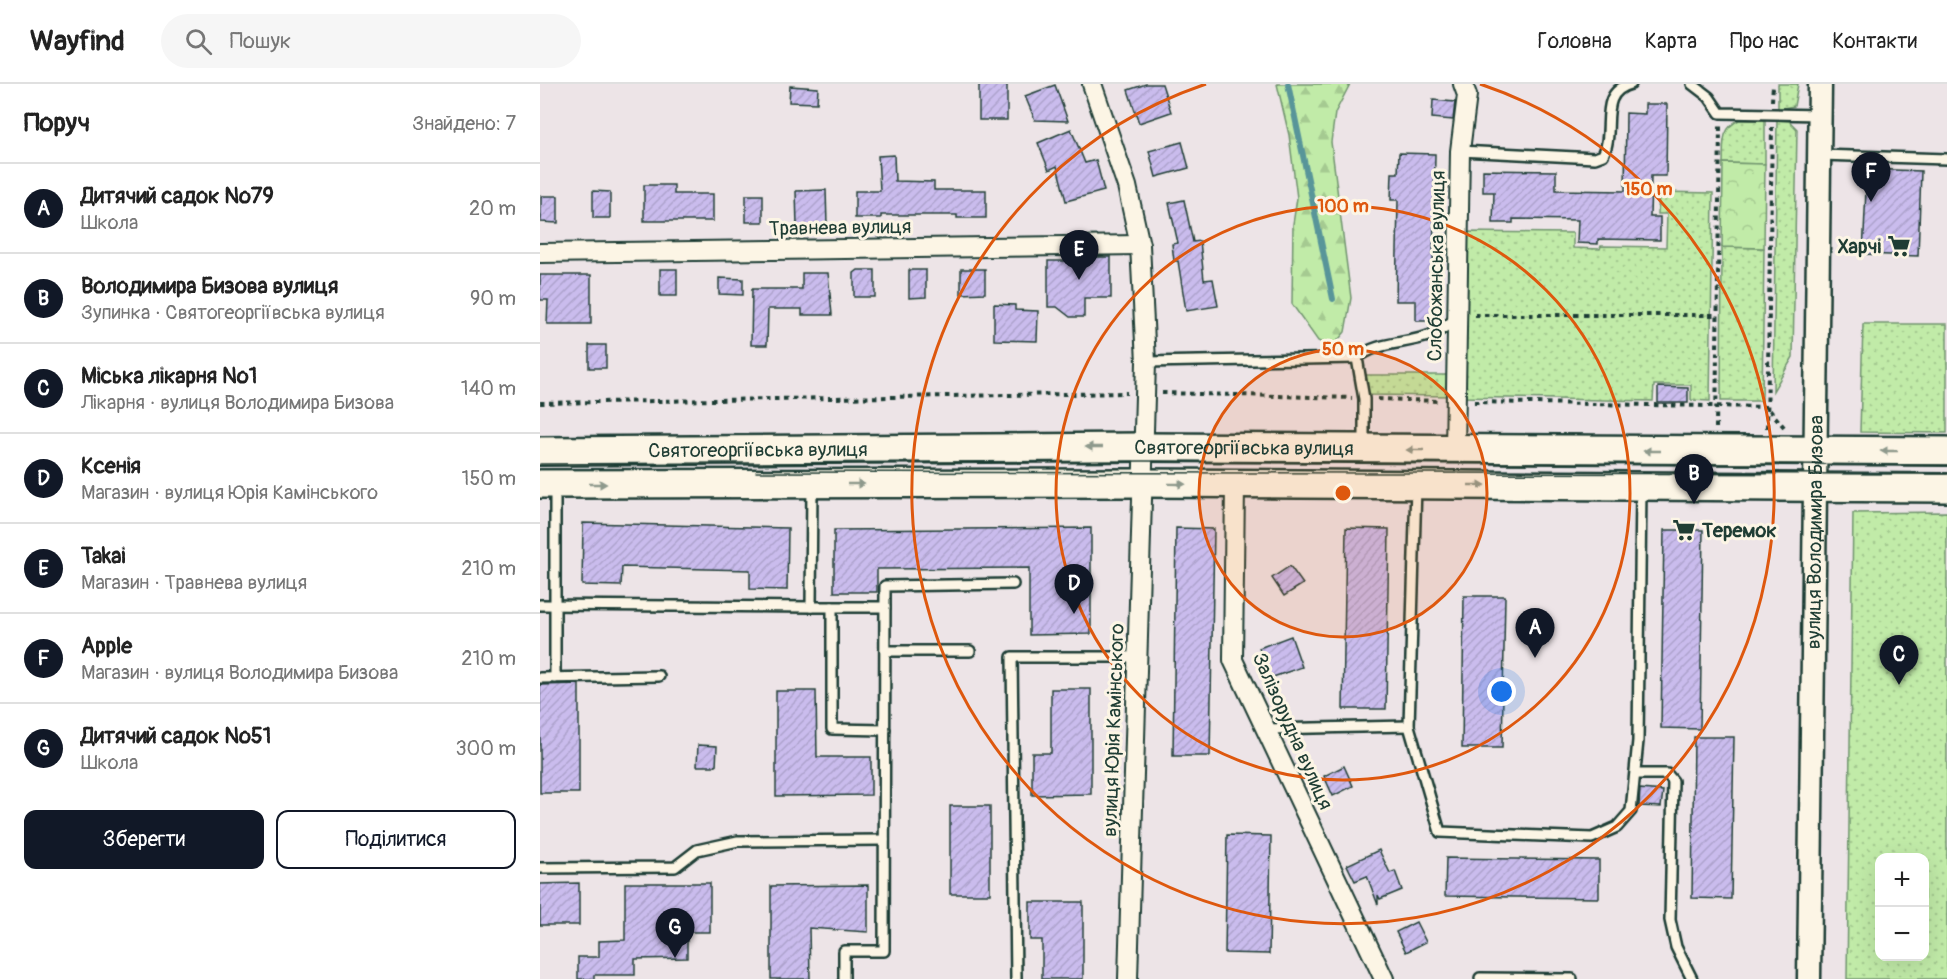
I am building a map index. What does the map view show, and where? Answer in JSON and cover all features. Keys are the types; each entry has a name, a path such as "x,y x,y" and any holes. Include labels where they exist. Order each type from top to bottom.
{"main road":[{"name":"Святогеоргіївська вулиця","path":"540,451 1144,447 1364,450 1947,451"},
{"name":"Святогеоргіївська вулиця","path":"547,484 1142,483 1947,488"}],"street":[{"path":"1092,84 1127,186 1140,245 1146,362 1144,447"},
{"name":"Слобожанська вулиця","path":"1455,450 1460,151 1467,95 1463,84"},
{"name":"вулиця Володимира Бизова","path":"1809,979 1820,84"},
{"name":"Травнева вулиця","path":"540,253 1140,245"},
{"name":"вулиця Юрія Камінського","path":"1128,979 1144,447"},
{"name":"Залізорудна вулиця","path":"1235,484 1233,660 1384,979"}],"lane":[{"path":"1460,151 1595,158 1604,155 1609,144 1608,111 1612,97 1620,87 1630,84"},
{"path":"1692,84 1709,97 1720,113 1820,115"},
{"path":"1819,155 1947,159"},
{"path":"1146,362 1357,358 1366,350 1421,339 1436,333 1457,315"},
{"path":"1357,358 1365,399 1364,450"},
{"path":"547,484 555,605 555,678"},
{"path":"811,607 812,484"},
{"path":"1416,485 1409,726 1440,832 1592,838 1617,827 1631,811 1636,774 1641,486"},
{"path":"844,979 844,951 884,951 885,586 1013,584"},
{"path":"540,605 885,607"},
{"path":"832,607 832,729 885,730"},
{"path":"885,651 970,651"},
{"path":"1016,979 1012,657 1138,657"},
{"path":"540,678 659,676"},
{"path":"1266,729 1409,726"},
{"path":"1636,774 1666,774 1673,781 1670,920 1676,947 1692,979"},
{"path":"540,868 675,867 697,850 738,841 884,840"},
{"path":"1480,978 1572,979"}],"path":[{"path":"1767,435 1773,84"},
{"path":"1716,435 1720,113"},
{"path":"1457,315 1717,315"},
{"path":"540,403 1145,393 1767,407 1784,427"}],"green space":[{"path":"1277,84 1350,84 1335,113 1331,142 1351,298 1345,332 1332,347 1318,341 1292,304 1293,224 1297,198 1289,135"},
{"path":"1778,84 1798,84 1794,106 1778,109"},
{"path":"1739,120 1765,120 1765,164 1723,163 1724,138 1729,128"},
{"path":"1777,120 1789,121 1797,129 1793,357 1773,391"},
{"path":"1723,163 1765,164 1764,248 1722,247"},
{"path":"1659,192 1713,193 1710,401 1691,400 1691,385 1654,385 1653,401 1461,397 1463,232 1573,233 1573,248 1666,247 1667,214 1658,214"},
{"path":"1722,247 1764,248 1762,401 1721,401"},
{"path":"1863,324 1947,324 1947,433 1860,432"},
{"path":"1364,375 1451,375 1451,396 1368,395"},
{"path":"1947,512 1947,979 1847,979 1853,513"}],"building":[{"path":"979,84 1007,84 1007,120 979,120"},
{"path":"1146,84 1162,84 1171,112 1139,123 1128,90"},
{"path":"1055,85 1068,121 1035,120 1025,96"},
{"path":"790,86 818,88 817,103 789,102"},
{"path":"1433,100 1455,102 1453,120 1432,118"},
{"path":"1645,104 1667,104 1666,176 1651,176 1650,217 1660,217 1660,240 1598,239 1598,244 1577,243 1578,220 1513,219 1513,223 1493,223 1494,192 1483,192 1483,170 1556,171 1556,190 1625,191 1626,113 1645,114"},
{"path":"1071,129 1085,163 1096,160 1104,191 1066,201 1057,166 1049,170 1038,143"},
{"path":"1182,142 1189,168 1156,177 1149,151"},
{"path":"1399,153 1435,154 1432,321 1416,321 1416,301 1396,301 1398,200 1391,200 1392,173 1398,173"},
{"path":"894,155 895,181 934,182 934,190 986,190 986,218 957,218 957,215 881,215 881,218 855,218 855,191 880,191 878,156"},
{"path":"1867,169 1921,171 1918,256 1863,254"},
{"path":"644,185 674,185 674,194 713,194 713,221 644,221"},
{"path":"826,190 827,225 797,226 796,191"},
{"path":"593,191 610,192 610,218 593,218"},
{"path":"746,195 763,195 763,222 746,222"},
{"path":"541,196 558,196 558,223 541,222"},
{"path":"1184,200 1193,242 1200,241 1204,280 1213,279 1218,306 1186,311 1178,261 1174,261 1172,244 1178,243 1169,203"},
{"path":"1069,257 1111,257 1111,298 1084,298 1084,317 1070,317 1057,307 1048,307 1048,261 1069,261"},
{"path":"660,269 677,269 677,296 660,296"},
{"path":"961,269 985,269 985,293 961,294"},
{"path":"858,270 875,270 875,297 854,297 854,273"},
{"path":"909,270 926,270 926,297 909,298"},
{"path":"802,273 828,273 832,315 802,315 802,309 768,309 767,345 751,345 752,289 802,289"},
{"path":"540,275 591,275 591,324 547,324 548,300 540,300"},
{"path":"719,278 743,279 743,295 719,294"},
{"path":"994,304 1015,305 1015,310 1038,311 1037,341 994,340"},
{"path":"589,345 606,345 606,368 589,368"},
{"path":"1658,387 1688,388 1688,403 1658,403"},
{"path":"583,523 788,528 787,590 750,589 750,570 622,567 621,586 582,585"},
{"path":"1091,528 1091,634 1029,635 1029,568 877,569 877,592 834,592 834,530"},
{"path":"1176,528 1214,529 1210,756 1173,756"},
{"path":"1346,528 1389,529 1386,709 1343,709"},
{"path":"1664,530 1703,530 1700,729 1661,728"},
{"path":"1290,566 1303,584 1284,596 1272,578"},
{"path":"1464,596 1505,596 1502,748 1462,748"},
{"path":"1291,636 1302,667 1270,678 1259,648"},
{"path":"579,684 579,793 540,793 540,685"},
{"path":"1051,689 1091,689 1091,794 1032,795 1032,753 1051,753"},
{"path":"776,691 816,691 817,757 871,757 871,795 776,796"},
{"path":"1694,737 1734,737 1731,899 1692,898"},
{"path":"698,745 717,746 716,766 697,766"},
{"path":"1344,766 1353,786 1333,796 1324,776"},
{"path":"1640,789 1663,791 1661,807 1639,806"},
{"path":"950,806 990,806 990,894 950,894"},
{"path":"1227,835 1271,836 1269,954 1225,953"},
{"path":"1379,850 1390,873 1395,871 1402,890 1380,899 1378,895 1378,905 1367,876 1355,881 1347,865"},
{"path":"1446,858 1599,860 1599,898 1445,896"},
{"path":"579,883 579,925 540,925 540,884"},
{"path":"625,883 710,883 710,932 687,932 687,958 635,959 635,975 594,975 594,979 578,979 578,957 599,957 599,941 625,940"},
{"path":"868,885 868,932 809,928 810,979 771,979 771,886"},
{"path":"1030,902 1083,902 1083,979 1042,979 1042,940 1030,940"},
{"path":"1416,922 1426,942 1406,952 1396,932"}],"waterway":[{"path":"1288,84 1333,299"}],"tram line":[{"path":"540,464 1143,461 1947,465"},
{"path":"756,472 1947,474"}],"place":[{"name":"Apple","path":"1871,202"},
{"name":"Харчі","path":"1899,246"},
{"name":"Takai","path":"1079,280"},
{"name":"Володимира Бизова вулиця","path":"1694,504"},
{"name":"Теремок","path":"1684,530"},
{"name":"Ксенія","path":"1074,614"},
{"name":"Дитячий садок №79","path":"1535,658"},
{"name":"Міська лікарня №1","path":"1899,685"},
{"name":"Дитячий садок №51","path":"675,958"}]}
